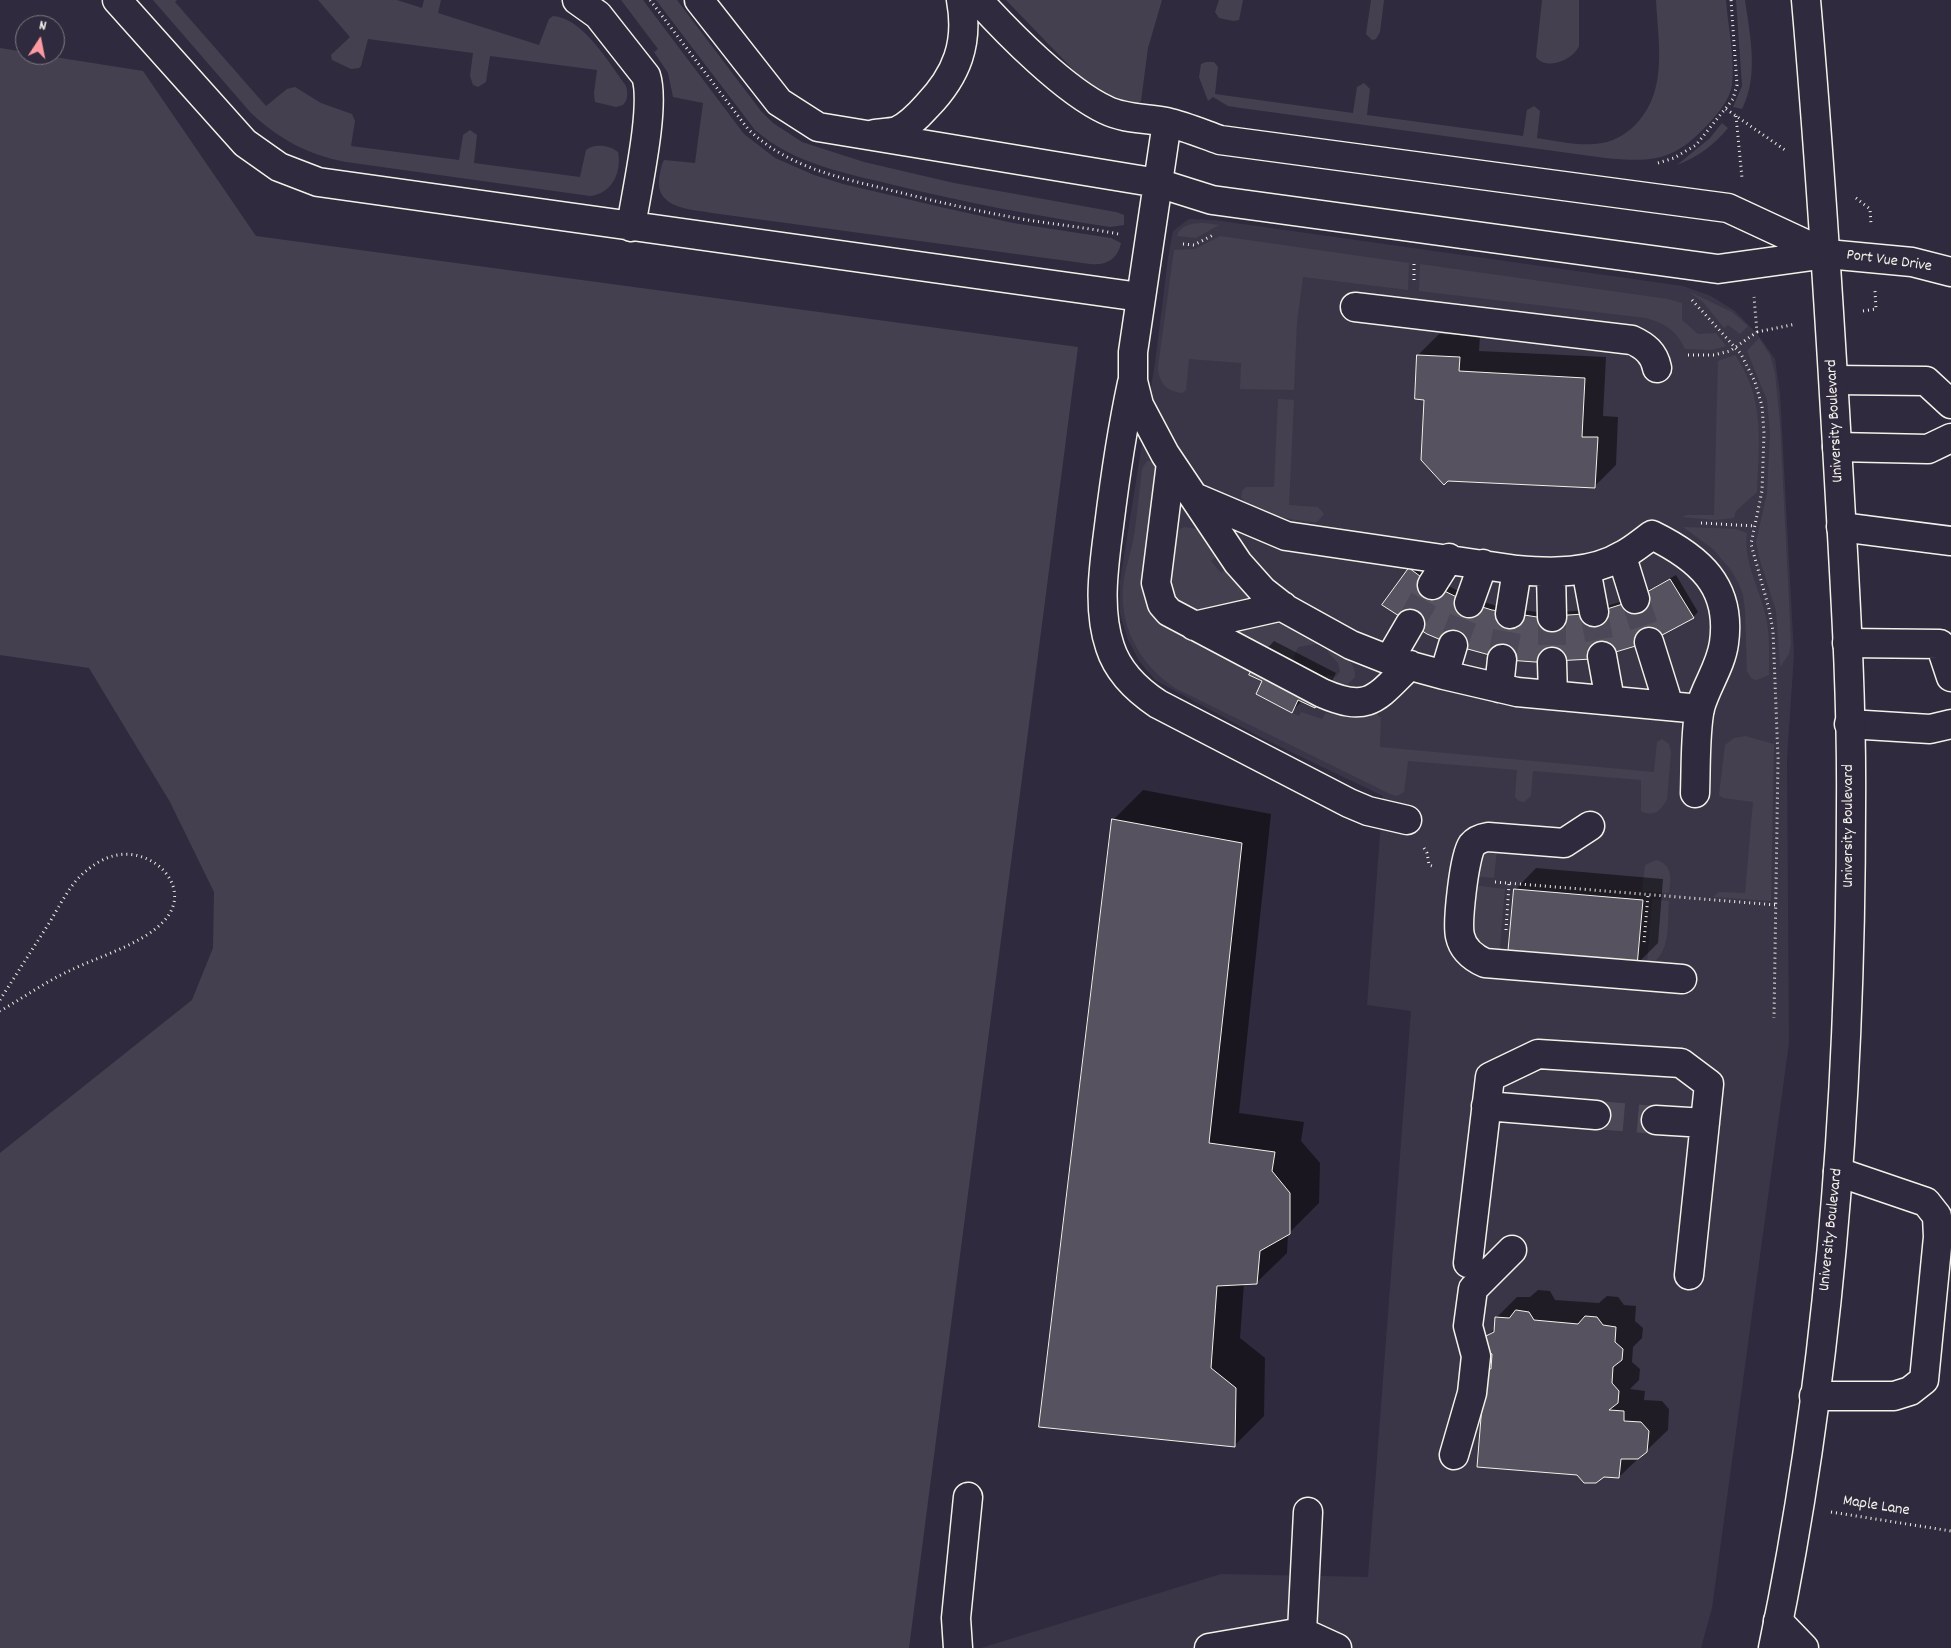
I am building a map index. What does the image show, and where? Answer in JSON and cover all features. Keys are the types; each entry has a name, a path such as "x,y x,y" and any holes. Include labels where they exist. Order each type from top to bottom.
{"street":[{"path":"117,0 245,143 260,156 297,175 338,186 1140,297"},
{"path":"578,0 598,15 646,76 649,86 648,113 631,227"},
{"path":"699,0 778,102 818,127 862,136 1158,182 1212,200 1718,269 1827,254"},
{"path":"862,136 897,131 918,116 944,89 957,65 962,42 964,19 961,0"},
{"path":"978,0 1036,58 1091,102 1107,111 1123,116 1166,122 1220,140 1728,208 1827,254"},
{"name":"University Boulevard","path":"1772,1648 1798,1507 1814,1396 1838,1172 1844,1073 1850,896 1851,802 1847,643 1827,254 1806,0"},
{"path":"1166,122 1132,352 1133,381 1139,405 1171,463 1238,563 1263,591 1283,606 1343,641 1400,663 1444,675 1499,688 1700,709"},
{"name":"Port Vue Drive","path":"1827,254 1912,262 1951,272"},
{"path":"1355,307 1632,340 1643,344 1650,352 1657,368"},
{"path":"1834,380 1926,381 1951,404"},
{"path":"1133,381 1116,464 1104,582 1105,631 1110,649 1118,663 1140,691 1158,704 1368,812 1407,820"},
{"path":"1837,447 1928,449 1951,438"},
{"path":"1171,463 1156,583 1162,604 1169,612 1322,693 1349,704 1360,704 1379,696 1400,663 1410,624"},
{"path":"1194,497 1286,536 1449,558 1517,570 1551,573 1586,568 1622,557 1652,535 1678,548 1711,577 1722,596 1724,644 1700,709 1694,793"},
{"path":"1841,527 1951,541"},
{"path":"1622,557 1635,599"},
{"path":"1432,585 1449,558"},
{"path":"1469,603 1483,564"},
{"path":"1586,568 1594,612"},
{"path":"1510,614 1517,570"},
{"path":"1551,573 1552,617"},
{"path":"1194,626 1283,606"},
{"path":"1649,642 1669,706"},
{"path":"1847,643 1940,644 1951,677"},
{"path":"1444,675 1453,645"},
{"path":"1602,656 1610,700"},
{"path":"1499,688 1502,659"},
{"path":"1552,662 1553,695"},
{"path":"1849,724 1930,728 1951,724"},
{"path":"1590,826 1564,843 1488,837 1472,844 1468,852 1463,877 1460,936 1463,944 1476,959 1485,963 1682,979"},
{"path":"1468,1263 1490,1077 1538,1054 1681,1063 1709,1084 1689,1274"},
{"path":"1486,1106 1596,1115"},
{"path":"1656,1120 1705,1123"},
{"path":"1814,1396 1894,1396 1910,1391 1924,1380 1938,1237 1937,1216 1926,1202 1838,1172"},
{"path":"1454,1455 1472,1393 1476,1356 1468,1326 1470,1297 1473,1289 1512,1250"},
{"path":"958,1648 956,1618 968,1497"},
{"path":"1304,1640 1308,1512"},
{"path":"1778,1621 1804,1648"},
{"path":"1213,1647 1304,1640 1337,1648"}],"path":[{"path":"650,0 748,130 781,155 824,173 926,199 1016,218 1149,239 1194,245 1220,231"},
{"path":"1650,165 1674,158 1696,145 1733,99 1737,85 1731,0"},
{"path":"1688,297 1741,354 1756,382 1762,406 1764,433 1762,491 1751,544 1769,609 1773,631 1778,758 1774,1018"},
{"path":"1714,355 1722,353"},
{"path":"1421,846 1428,853 1429,865 1463,877 1509,884 1776,905"},
{"path":"0,1000 63,899 86,871 113,856 130,854 144,857 160,865 168,874 174,888 174,901 170,914 161,924 122,948 67,971 0,1011"},
{"path":"1505,938 1509,884"},
{"path":"1644,949 1648,895"},
{"name":"Maple Lane","path":"1798,1507 1951,1531"}],"shaded area":[{"path":"153,0 177,0 175,2 266,106 287,89 295,87 321,103 352,114 355,121 351,146 459,160 463,135 470,130 477,135 474,163 580,177 586,150 593,146 602,146 618,152 617,174 614,181 604,191 590,196 346,162 319,155 283,138 251,113"},
{"path":"318,0 397,0 422,8 424,0 441,0 438,13 539,45 549,19 553,16 564,18 585,33 604,54 626,86 627,99 623,105 616,107 595,102 594,93 597,70 490,56 486,82 478,87 473,85 470,76 473,53 368,39 361,66 351,69 332,60 331,55 350,37"},
{"path":"621,0 643,0 744,134 775,158 814,175 843,184 1013,223 1111,238 1121,243 1117,253 1106,262 1090,264 712,213 676,206 663,196 660,189 659,179 662,164 664,160 695,163 703,103 673,97 668,73 654,52 658,49"},
{"path":"656,0 677,0 761,111 773,123 802,142 864,162 954,183 1116,212 1124,215 1124,225 1110,227 1083,223 948,198 821,166 786,151 770,142 755,130"},
{"path":"1006,0 1162,0 1148,48 1141,101 1136,104 1111,100 1086,83"},
{"path":"1219,0 1243,0 1239,20 1233,21 1219,18 1215,12"},
{"path":"1371,0 1384,0 1380,32 1376,39 1372,40 1366,34"},
{"path":"1542,0 1579,0 1579,46 1571,56 1559,62 1546,63 1536,57"},
{"path":"1656,0 1726,0 1733,75 1731,90 1727,99 1721,109 1698,134 1676,151 1652,159 1605,158 1228,106 1213,97 1208,101 1199,77 1201,64 1214,62 1218,67 1215,94 1353,113 1357,87 1364,83 1370,89 1367,115 1523,136 1527,110 1534,106 1540,111 1537,138 1578,144 1602,143 1617,138 1634,126 1647,109 1654,94 1659,64"},
{"path":"1736,0 1745,0 1752,55 1750,83 1742,109 1733,107 1742,86"},
{"path":"0,48 15,50 15,65 65,65 65,59 143,71 256,236 1078,347 909,1648 0,1648 0,1153 192,1000 213,948 214,892 170,802 89,668 0,655"},
{"path":"1722,123 1728,128 1717,140 1699,154 1677,165 1710,138"},
{"path":"1189,219 1214,220 1683,286 1711,296 1735,311 1758,335 1775,359 1780,393 1794,655 1787,758 1789,1043 1712,1608 1701,1648 981,1648 1221,1574 1368,1577 1411,1011 1367,1005 1383,796 1264,739 1155,680 1140,662 1128,640 1120,613 1120,581 1155,363 1168,258 1173,231"},
{"path":"1204,223 1219,225 1196,238 1177,236 1185,227"},
{"path":"1220,236 1409,263 1408,290 1303,277 1297,322 1294,390 1240,389 1241,363 1189,359 1186,390 1182,393 1176,392 1164,385 1160,378 1158,367 1174,250 1195,249"},
{"path":"1420,264 1668,299 1682,303 1682,320 1698,334 1716,333 1726,346 1712,350 1685,349 1674,332 1646,318 1419,291"},
{"path":"1688,291 1732,312 1748,326 1740,334 1728,325 1724,328 1703,302"},
{"path":"1759,338 1770,355 1775,373 1780,424 1791,643 1789,654 1780,667 1776,611 1756,542 1767,493 1770,433 1767,400 1747,351"},
{"path":"1735,355 1745,371 1756,404 1759,438 1757,492 1736,511 1734,518 1716,520 1682,517 1687,515 1714,515 1718,361"},
{"path":"1278,399 1294,400 1289,505 1318,507 1324,514 1317,522 1276,516 1255,508 1246,503 1241,497 1242,491 1246,487 1274,487"},
{"path":"1147,461 1154,461 1159,466 1143,589 1146,603 1151,612 1251,671 1250,675 1263,684 1292,712 1299,716 1301,712 1322,719 1326,713 1357,718 1377,714 1381,718 1380,747 1654,772 1657,742 1662,739 1669,744 1671,753 1667,799 1665,803 1657,812 1649,814 1641,811 1641,780 1533,771 1531,796 1524,802 1519,801 1515,797 1517,770 1408,761 1404,792 1397,796 1175,688 1162,678 1141,655 1133,641 1124,612 1124,579 1133,542 1142,469"},
{"path":"1184,527 1197,529 1218,555 1211,561 1221,573 1228,568 1250,600 1192,612 1177,604 1168,587 1175,532"},
{"path":"1683,527 1736,529 1747,533 1747,554 1767,624 1769,675 1757,680 1752,679 1747,671 1743,595 1731,570 1713,549"},
{"path":"1270,620 1280,621 1321,643 1298,647 1294,657 1296,667 1231,630"},
{"path":"1328,646 1347,658 1353,666 1355,677 1345,687 1320,680 1328,675 1336,677 1340,671 1338,663 1328,652"},
{"path":"1745,736 1774,744 1771,901 1713,897 1719,892 1745,893 1753,802 1723,798 1719,795 1725,745 1734,738"},
{"path":"1480,849 1497,850 1494,878 1473,876"},
{"path":"1656,860 1662,862 1670,873 1669,893 1642,891 1645,865"},
{"path":"1472,885 1505,889 1499,956 1473,945"},
{"path":"1652,899 1669,901 1668,929 1661,954 1647,966"}],"building":[{"path":"1417,355 1460,357 1459,371 1585,378 1582,437 1598,437 1595,488 1448,481 1444,485 1421,460 1424,400 1415,399"},
{"path":"1409,568 1432,585 1469,603 1492,610 1537,617 1584,614 1607,609 1629,602 1670,579 1694,618 1649,642 1592,659 1535,662 1508,660 1453,645 1427,634 1382,605"},
{"path":"1258,660 1322,693 1315,708 1298,700 1292,713 1256,694 1262,681 1249,675"},
{"path":"1112,819 1242,843 1209,1143 1275,1152 1272,1171 1290,1193 1290,1234 1260,1251 1257,1284 1217,1286 1211,1368 1236,1388 1235,1447 1039,1427"},
{"path":"1514,889 1643,900 1637,966 1508,955"},
{"path":"1516,1310 1529,1312 1534,1320 1578,1324 1585,1316 1597,1317 1603,1325 1616,1327 1615,1342 1623,1349 1622,1360 1613,1367 1612,1383 1619,1391 1618,1403 1609,1410 1624,1411 1624,1421 1641,1422 1649,1431 1647,1452 1638,1459 1621,1459 1619,1478 1604,1477 1596,1483 1584,1483 1577,1475 1477,1467 1485,1368 1491,1369 1492,1354 1484,1349 1486,1336 1494,1332 1495,1317 1509,1318"}],"tunnel":[{"path":"1410,624 1432,585"},
{"path":"1635,599 1649,642"},
{"path":"1453,645 1469,603"},
{"path":"1594,612 1602,656"},
{"path":"1502,659 1510,614"},
{"path":"1552,617 1552,662"},
{"path":"1596,1115 1656,1120"}]}
